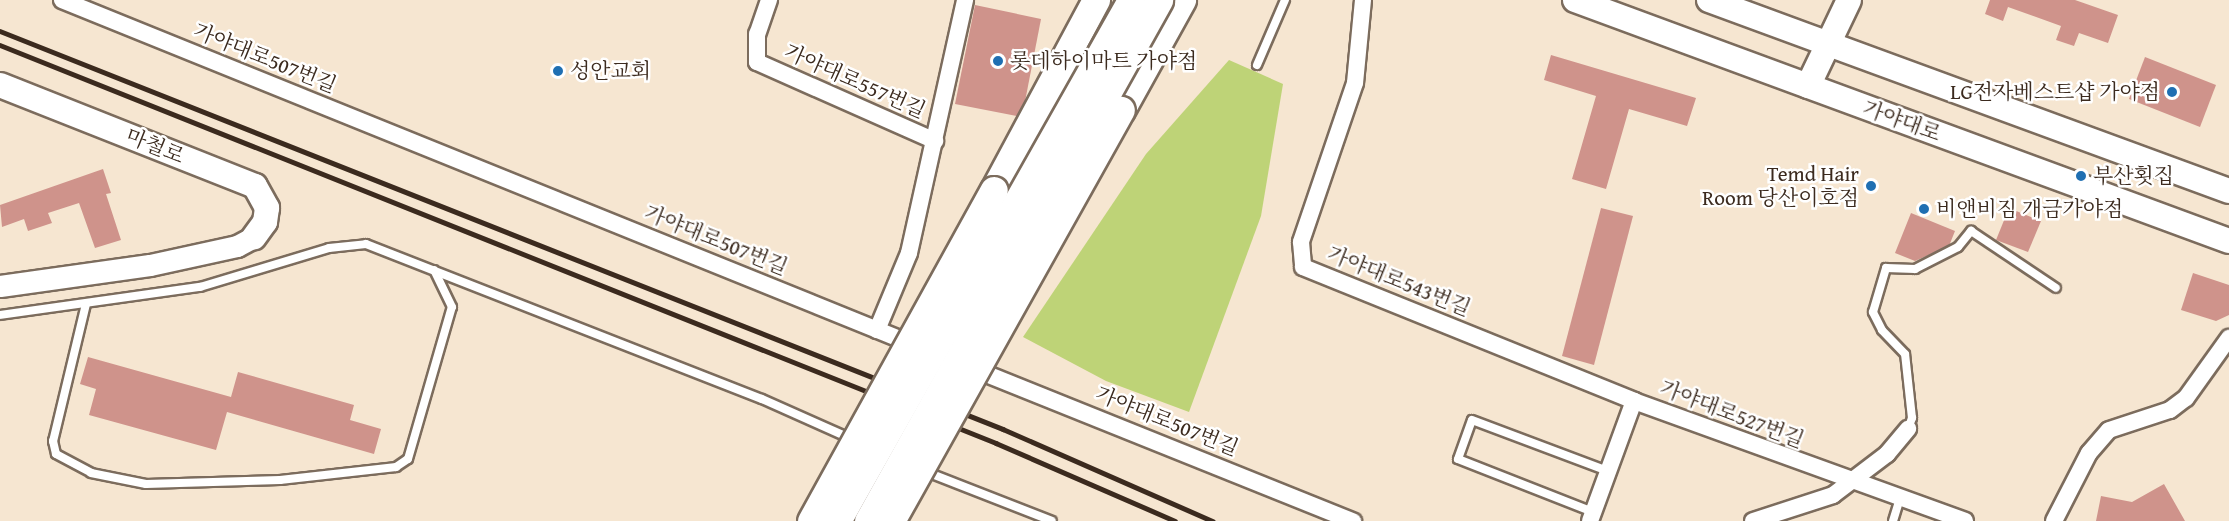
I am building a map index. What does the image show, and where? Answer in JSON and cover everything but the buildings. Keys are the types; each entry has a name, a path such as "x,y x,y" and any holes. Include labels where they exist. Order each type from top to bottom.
{"highway":[{"path":"811,521 1096,0"},
{"path":"837,521 1131,0"},
{"path":"868,521 1160,0"},
{"path":"891,521 1182,0"}],"main road":[{"name":"가야대로","path":"1575,0 2229,241"},
{"name":"가야대로","path":"1709,0 1828,46 2229,191"},
{"path":"1808,86 1849,0"},
{"name":"마철로","path":"0,85 255,186 267,208 265,222 254,237"}],"street":[{"name":"가야대로557번길","path":"769,0 757,34 757,62 935,141"},
{"name":"가야대로557번길","path":"877,330 909,253 965,0"},
{"path":"1118,0 1090,94 1151,0"},
{"path":"1131,31 1160,0"},
{"name":"가야대로543번길","path":"1363,0 1356,83 1301,242 1303,267 1634,401"},
{"name":"가야대로507번길","path":"68,1 1353,521"},
{"path":"0,286 150,265 237,246 254,237"},
{"path":"2054,521 2088,453 2109,430 2170,410 2186,398 2229,338"},
{"name":"가야대로527번길","path":"1592,517 1634,401 1851,483"},
{"path":"1753,521 1784,516 1833,495 1887,454 1908,429"},
{"path":"1851,483 1965,521"}],"lane":[{"path":"1257,65 1285,0"},
{"path":"1908,429 1912,418 1905,354 1881,330 1873,312 1886,268 1915,269 1958,247 1971,231 2056,288"},
{"path":"0,315 200,287 329,248 366,244 762,399 935,476 1052,521"},
{"path":"86,304 53,441 56,454 91,473 146,484 280,480 396,467 408,459 452,307 434,270"},
{"name":"가야대로527번길","path":"1592,517 1458,459 1472,420 1608,471"},
{"path":"1893,521 1900,498"}],"green space":[{"path":"1229,60 1283,84 1261,216 1189,412 1106,381 1023,337 1146,154"}],"railway":[{"path":"0,31 1003,429 1213,521"},
{"path":"0,45 996,443 1175,521"}],"place":[{"name":"롯데하이마트 가야점","path":"998,61"},
{"name":"성안교회","path":"558,71"},
{"name":"LG전자베스트샵 가야점","path":"2172,92"},
{"name":"부산횟집","path":"2081,176"},
{"name":"Temd Hair Room 당산이호점","path":"1871,186"},
{"name":"비앤비짐 개금가야점","path":"1924,209"}]}
